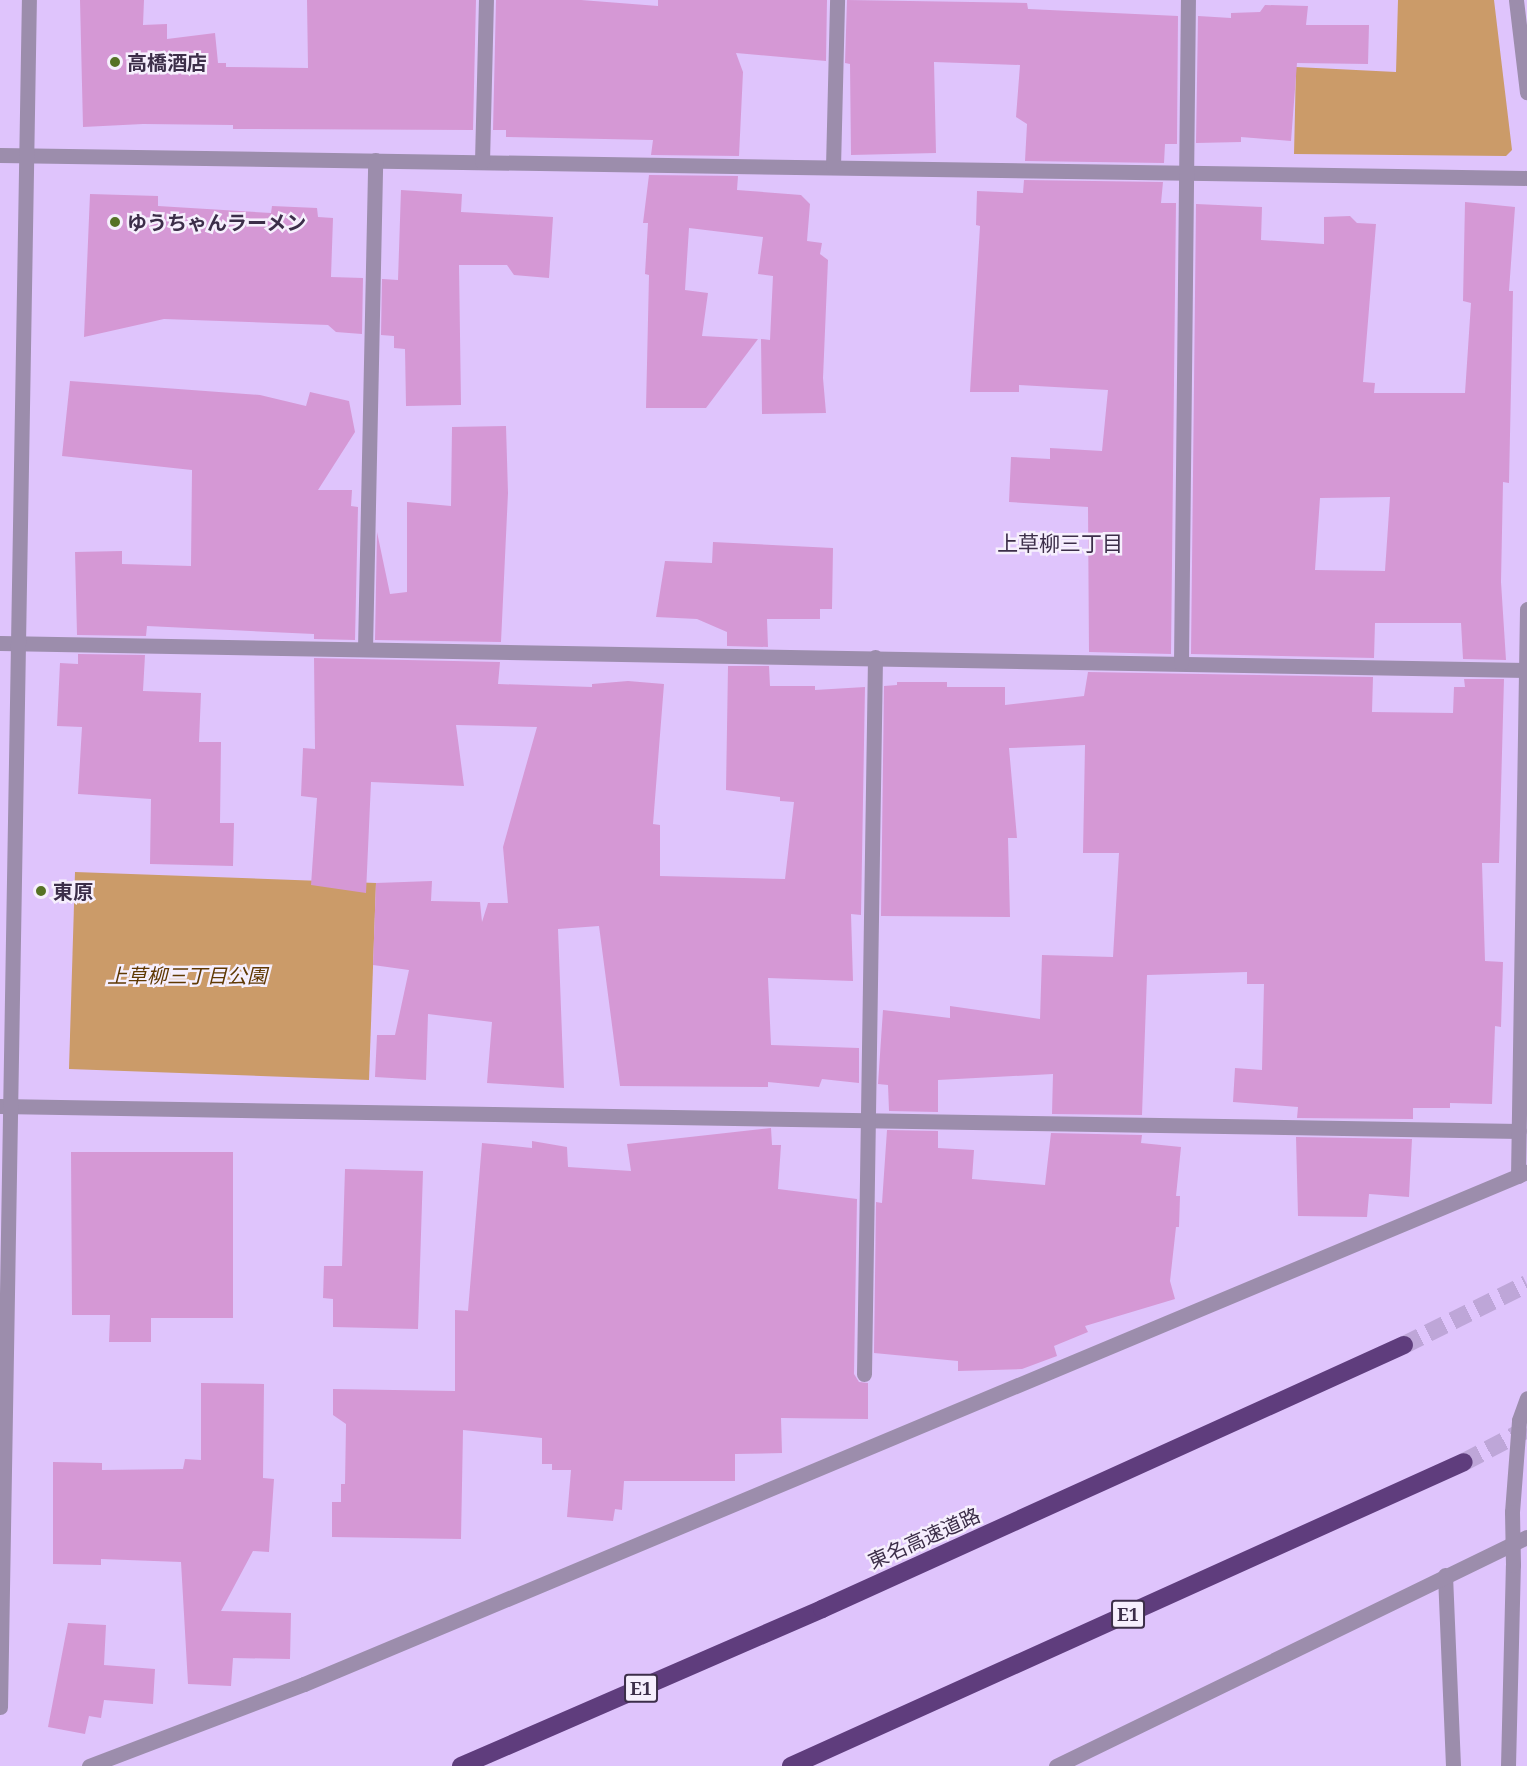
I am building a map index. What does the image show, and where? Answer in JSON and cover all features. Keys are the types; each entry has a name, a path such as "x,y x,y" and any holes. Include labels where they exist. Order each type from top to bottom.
{"highway":[{"name":"東名高速道路","path":"461,1766 822,1609 1404,1345"},
{"name":"E1","path":"791,1766 1464,1462"}],"street":[{"path":"0,1707 4,1106 20,643 29,0"},
{"path":"482,162 486,0"},
{"path":"833,167 837,0"},
{"path":"1181,663 1188,0"},
{"path":"1516,0 1527,92"},
{"path":"0,155 1527,178"},
{"path":"365,649 375,160"},
{"path":"89,1766 304,1684 1523,1174 1519,1131 1527,609"},
{"path":"0,643 1526,669"},
{"path":"864,1374 875,657"},
{"path":"4,1106 1519,1131"},
{"path":"1508,1766 1513,1566 1512,1512 1519,1420 1527,1398"},
{"path":"1056,1766 1527,1537"},
{"path":"1445,1575 1453,1766"}],"green space":[{"path":"1398,0 1494,0 1512,150 1506,156 1294,154 1296,67 1396,72"},
{"name":"上草柳三丁目公園","path":"75,872 376,883 369,1080 69,1069"}],"building":[{"path":"80,0 144,0 143,25 167,24 167,39 215,33 218,63 226,63 226,67 308,68 307,0 476,0 473,130 233,129 233,125 143,124 83,127"},
{"path":"496,0 581,0 658,6 658,0 827,0 826,61 736,53 743,72 739,156 651,155 653,140 506,137 506,130 493,130"},
{"path":"847,0 1027,3 1028,9 1178,16 1177,144 1165,144 1164,163 1025,161 1027,124 1016,117 1020,65 934,62 936,153 851,155 850,64 845,63"},
{"path":"1265,5 1308,6 1306,25 1369,25 1368,64 1297,63 1291,141 1241,137 1241,142 1196,143 1198,16 1231,18 1231,13 1260,12"},
{"path":"649,175 738,176 737,190 801,195 810,204 807,241 822,243 820,254 828,260 823,378 826,413 762,414 761,339 770,340 773,276 758,274 763,237 689,228 685,290 708,293 702,336 758,339 706,408 646,408 649,275 645,274 648,223 643,223"},
{"path":"1024,180 1163,182 1161,203 1176,203 1171,654 1089,652 1088,507 1009,502 1011,457 1050,459 1050,448 1102,451 1108,390 1019,385 1019,392 970,392 980,226 976,225 977,191 1023,193"},
{"path":"401,190 462,194 461,212 553,217 549,278 514,275 507,265 459,265 461,405 406,406 405,349 394,348 394,336 381,335 382,279 398,280"},
{"path":"90,194 158,196 158,206 271,213 272,206 317,208 318,217 333,218 331,277 363,278 362,334 336,332 328,325 164,319 84,337"},
{"path":"1465,202 1515,207 1509,291 1513,291 1509,483 1503,482 1501,582 1506,660 1463,659 1461,623 1375,623 1374,658 1191,654 1196,204 1262,207 1261,240 1324,244 1324,217 1350,216 1357,223 1376,224 1363,382 1375,383 1374,393 1465,393 1471,303 1463,301","holes":["1390,497 1385,571 1315,570 1320,498"]},
{"path":"70,381 260,395 306,406 310,392 349,401 355,432 318,490 352,490 351,506 358,507 355,640 314,639 314,634 147,626 146,636 77,635 75,552 122,551 122,564 191,566 192,470 62,456"},
{"path":"506,426 508,493 501,642 375,640 377,532 390,594 407,592 407,502 451,506 452,427"},
{"path":"713,542 833,548 832,609 820,609 820,619 767,619 768,647 727,646 727,632 697,619 656,617 665,561 712,563"},
{"path":"78,654 145,655 143,691 201,693 199,742 221,742 220,823 234,823 233,866 150,864 151,799 78,794 82,727 57,726 60,663 78,664"},
{"path":"314,658 500,662 498,684 592,687 592,684 628,681 664,684 653,824 660,825 660,876 785,879 794,802 780,801 780,797 726,790 728,666 769,666 770,686 815,686 815,690 865,687 861,915 851,914 853,981 768,978 771,1045 859,1048 859,1083 822,1079 819,1087 768,1082 768,1087 620,1086 599,926 558,929 564,1088 487,1083 492,1022 428,1014 426,1080 375,1077 377,1035 395,1035 409,970 373,965 376,883 432,881 431,901 480,902 482,922 488,903 508,903 503,847 537,727 456,725 464,786 371,782 366,893 311,885 317,798 301,796 303,748 315,749"},
{"path":"1088,672 1373,677 1372,712 1453,713 1454,687 1465,687 1464,679 1504,679 1499,863 1482,863 1485,961 1503,962 1501,1027 1495,1026 1492,1104 1450,1103 1450,1108 1413,1108 1413,1119 1297,1118 1298,1107 1233,1102 1235,1068 1262,1070 1264,984 1247,984 1247,972 1147,975 1142,1115 1052,1114 1053,1074 938,1080 938,1112 889,1111 888,1085 878,1084 883,1010 950,1018 950,1006 1040,1019 1042,955 1113,957 1119,853 1083,853 1085,745 1009,748 1017,838 1008,838 1010,917 881,916 884,686 897,685 897,682 947,682 947,687 1005,687 1005,705 1084,696"},
{"path":"771,1128 772,1145 781,1145 778,1189 857,1199 854,1374 859,1382 868,1383 868,1419 781,1418 782,1453 735,1454 735,1481 624,1481 622,1510 615,1509 613,1521 567,1517 571,1470 552,1470 552,1464 542,1464 542,1438 463,1430 461,1539 332,1537 332,1502 341,1502 341,1484 345,1484 346,1424 333,1415 333,1389 455,1391 455,1310 468,1311 482,1143 532,1148 532,1141 567,1147 568,1167 631,1171 627,1144"},
{"path":"887,1130 938,1131 938,1148 974,1150 972,1179 1045,1185 1051,1133 1142,1135 1141,1143 1181,1147 1176,1196 1180,1196 1179,1227 1176,1227 1170,1281 1175,1299 1085,1326 1088,1332 1054,1346 1057,1356 1022,1369 958,1371 958,1361 874,1353 876,1202 882,1203"},
{"path":"1296,1137 1412,1139 1409,1197 1369,1194 1367,1217 1298,1216"},
{"path":"71,1152 233,1152 233,1318 151,1318 151,1342 109,1342 110,1315 72,1315"},
{"path":"345,1169 423,1171 418,1329 333,1327 333,1299 323,1298 324,1266 342,1266"},
{"path":"201,1383 264,1384 263,1478 274,1479 269,1552 253,1551 221,1611 291,1613 290,1659 233,1658 231,1686 188,1684 181,1562 101,1559 101,1565 53,1564 53,1462 102,1463 102,1470 183,1469 185,1459 201,1460"},
{"path":"68,1623 106,1625 104,1665 155,1669 153,1704 104,1700 101,1718 89,1716 85,1734 48,1727"}],"tunnel":[{"path":"1404,1345 1527,1284"},
{"path":"1464,1462 1527,1429"}],"place":[{"name":"高橋酒店","path":"115,62"},
{"name":"ゆうちゃんラーメン","path":"115,222"},
{"name":"東原","path":"41,891"}],"district":[{"name":"上草柳三丁目","path":"1060,543"}]}
